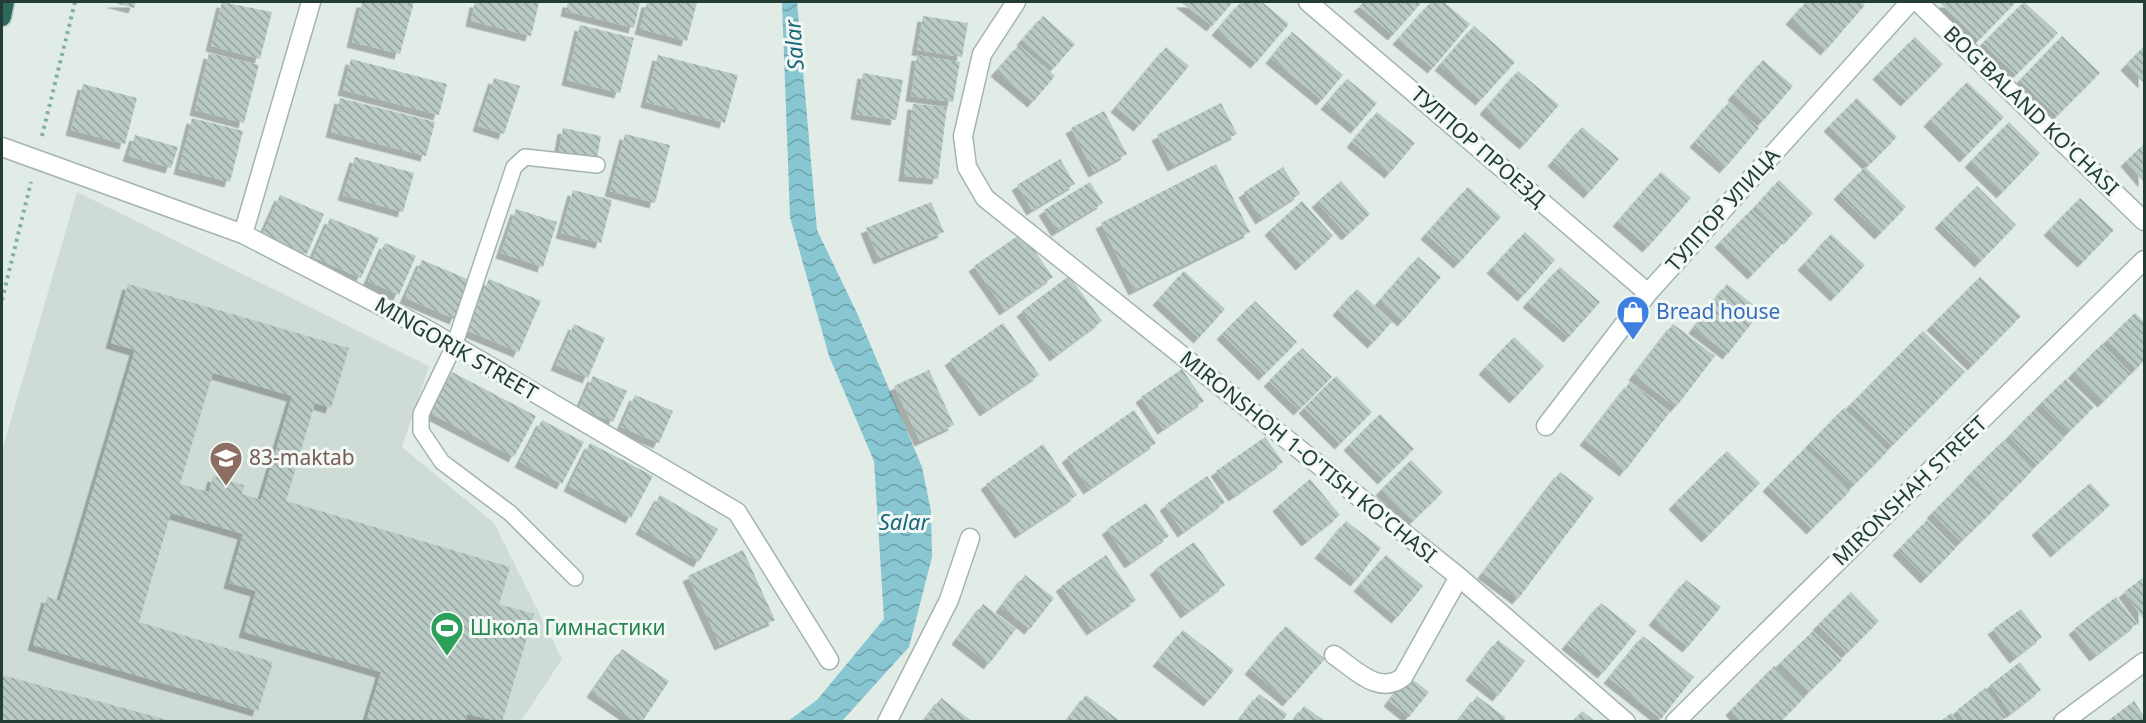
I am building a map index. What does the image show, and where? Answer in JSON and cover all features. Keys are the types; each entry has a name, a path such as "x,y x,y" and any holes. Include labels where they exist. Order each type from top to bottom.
{"highway":[{"path":"2,17 5,2"}],"street":[{"path":"243,234 311,2"},
{"name":"MIRONSHOH 1-O'TISH KO'CHASI","path":"1016,2 982,54 963,136 967,167 985,198 1459,577 1626,722"},
{"name":"ТУЛПОР ПРОЕЗД","path":"1308,2 1648,293"},
{"name":"ТУЛПОР УЛИЦА","path":"1546,426 1648,293 1910,2"},
{"name":"BOG'BALAND KO'CHASI","path":"1918,2 2145,221"},
{"name":"MINGORIK STREET","path":"2,147 243,234 454,346 737,512 829,660"},
{"name":"MIRONSHAH STREET","path":"1679,720 2145,260"},
{"path":"889,718 948,600 970,538"},
{"path":"1334,655 1380,685 1393,684 1403,676 1459,577"},
{"path":"2063,722 2145,662"}],"lane":[{"path":"575,578 510,513 442,462 421,431 422,414 454,346 514,168 525,157 597,165"}],"shaded area":[{"name":"83-maktab","path":"77,192 429,366 402,447 494,523 562,659 521,721 2,721 2,451"}],"water":[{"name":"Salar","path":"782,2 797,2 817,230 857,313 922,467 931,511 932,557 909,647 842,721 788,721 817,700 884,619 874,461 829,356 790,217"}],"building":[{"path":"111,2 136,2 134,8"},
{"path":"222,2 272,12 260,59 211,46"},
{"path":"362,2 414,2 400,54 352,42"},
{"path":"475,2 539,3 531,36 471,21"},
{"path":"568,2 640,2 634,28 566,11"},
{"path":"647,2 697,2 687,41 640,29"},
{"path":"1181,2 1233,2 1212,26"},
{"path":"1241,2 1262,2 1289,24 1256,63 1217,30"},
{"path":"1364,2 1422,2 1393,35 1359,6"},
{"path":"1431,2 1444,2 1470,24 1433,68 1398,39"},
{"path":"1806,2 1861,2 1865,5 1826,50 1791,19"},
{"path":"1939,2 2016,2 1979,40"},
{"path":"2024,2 2058,33 2016,75 1983,43"},
{"path":"923,16 968,23 962,57 917,50"},
{"path":"1043,16 1075,44 1054,68 1022,40"},
{"path":"580,25 634,38 620,93 567,80"},
{"path":"1474,26 1515,62 1481,100 1440,65"},
{"path":"1292,32 1343,75 1322,100 1271,58"},
{"path":"2062,36 2100,73 2057,116 2020,80"},
{"path":"1915,37 1943,64 1906,101 1878,74"},
{"path":"1019,45 1055,76 1033,102 996,71"},
{"path":"2144,46 2144,83 2126,65"},
{"path":"1166,47 1189,66 1139,126 1116,107"},
{"path":"209,53 259,65 244,123 195,110"},
{"path":"658,55 738,75 725,123 646,102"},
{"path":"917,55 960,62 953,102 911,96"},
{"path":"351,59 447,84 439,115 343,90"},
{"path":"1763,60 1793,86 1763,121 1733,95"},
{"path":"1518,71 1559,105 1525,144 1485,109"},
{"path":"863,73 903,80 896,120 856,114"},
{"path":"494,78 520,86 504,134 478,126"},
{"path":"1347,79 1377,103 1356,128 1326,104"},
{"path":"1967,82 2004,117 1965,157 1929,121"},
{"path":"83,84 137,98 125,144 71,130"},
{"path":"340,98 435,122 426,156 331,132"},
{"path":"1857,98 1897,137 1869,165 1829,126"},
{"path":"1729,102 1759,128 1725,168 1695,142"},
{"path":"1221,103 1237,134 1173,166 1157,135"},
{"path":"913,104 947,107 938,179 904,176"},
{"path":"1104,111 1127,154 1094,172 1071,128"},
{"path":"1377,112 1415,143 1390,173 1352,142"},
{"path":"192,118 243,131 230,182 179,169"},
{"path":"2009,122 2040,153 2002,193 1970,162"},
{"path":"1582,127 1619,159 1589,193 1553,161"},
{"path":"563,128 601,136 597,158 559,151"},
{"path":"625,134 670,145 655,203 610,191"},
{"path":"135,135 178,147 171,168 128,156"},
{"path":"2144,144 2144,182 2126,161"},
{"path":"355,157 414,173 403,212 343,195"},
{"path":"1060,159 1075,184 1032,210 1017,185"},
{"path":"1216,164 1250,232 1134,290 1101,223"},
{"path":"1283,167 1300,194 1261,219 1244,192"},
{"path":"1865,167 1906,207 1880,234 1839,194"},
{"path":"1661,172 1691,198 1648,247 1618,221"},
{"path":"1779,180 1813,213 1789,239 1755,207"},
{"path":"1341,181 1370,214 1347,235 1317,202"},
{"path":"1090,182 1103,203 1057,231 1044,210"},
{"path":"1977,186 2016,225 1980,262 1940,223"},
{"path":"1468,187 1501,217 1459,263 1426,234"},
{"path":"573,190 612,200 601,243 561,233"},
{"path":"280,195 324,214 307,254 262,235"},
{"path":"2080,198 2114,230 2083,262 2049,230"},
{"path":"1302,201 1333,236 1301,265 1270,230"},
{"path":"931,202 944,232 879,259 866,228"},
{"path":"516,209 557,222 543,267 501,253"},
{"path":"1752,209 1785,241 1753,274 1720,242"},
{"path":"330,218 379,238 361,278 313,257"},
{"path":"1525,232 1555,260 1523,296 1492,268"},
{"path":"1022,233 1053,277 1005,310 974,266"},
{"path":"1831,234 1865,265 1836,296 1803,265"},
{"path":"385,243 416,256 399,295 368,281"},
{"path":"1418,257 1441,277 1403,321 1380,300"},
{"path":"422,260 472,281 455,319 405,298"},
{"path":"1560,267 1600,302 1569,337 1528,302"},
{"path":"1184,271 1225,309 1199,338 1158,300"},
{"path":"1069,276 1102,321 1055,356 1022,311"},
{"path":"1980,277 2021,316 1973,365 1932,325"},
{"path":"489,279 541,301 519,352 466,330"},
{"path":"128,284 349,348 331,408 315,403 286,501 510,567 499,604 534,614 502,722 467,714 465,722 366,722 381,672 244,632 256,591 229,583 243,534 171,513 139,622 273,662 258,711 33,645 47,597 60,601 135,350 111,343","holes":["213,373 292,396 261,500 242,494 244,485 213,476 209,492 180,484"]},
{"path":"1727,284 1761,311 1728,354 1694,328"},
{"path":"1357,289 1392,322 1373,343 1338,310"},
{"path":"1255,301 1297,342 1264,375 1222,334"},
{"path":"2135,313 2144,322 2144,361 2136,369 2107,340"},
{"path":"1003,323 1039,375 985,411 950,360"},
{"path":"574,324 605,338 588,378 556,365"},
{"path":"1673,324 1715,356 1676,407 1634,375"},
{"path":"1923,331 1965,372 1892,446 1850,405"},
{"path":"1514,337 1544,366 1515,398 1484,369"},
{"path":"2102,344 2131,374 2103,402 2073,373"},
{"path":"1302,348 1332,377 1299,410 1269,381"},
{"path":"1182,369 1204,401 1163,429 1141,397"},
{"path":"929,370 954,425 920,441 894,386"},
{"path":"452,372 536,416 514,457 430,413"},
{"path":"593,376 627,391 613,422 579,408"},
{"path":"1336,376 1372,412 1340,444 1304,408"},
{"path":"2066,379 2094,407 2069,432 2040,404"},
{"path":"1630,382 1670,412 1625,471 1585,440"},
{"path":"635,395 673,411 659,443 621,427"},
{"path":"1844,408 1888,451 1853,486 1809,444"},
{"path":"2035,409 2064,438 2037,465 2009,436"},
{"path":"1134,410 1156,443 1089,489 1067,457"},
{"path":"1380,414 1414,449 1383,479 1349,445"},
{"path":"542,420 584,442 562,484 520,462"},
{"path":"1265,437 1283,462 1234,496 1216,471"},
{"path":"2004,440 2033,470 1999,504 1969,475"},
{"path":"590,443 653,476 631,518 569,486"},
{"path":"1043,444 1077,495 1020,533 986,484"},
{"path":"1805,448 1850,491 1812,529 1768,486"},
{"path":"1727,451 1760,483 1707,537 1674,504"},
{"path":"1411,460 1443,492 1413,521 1381,490"},
{"path":"1560,472 1594,498 1518,599 1483,573"},
{"path":"1207,476 1225,502 1183,532 1165,505"},
{"path":"1967,478 1997,507 1961,542 1932,513"},
{"path":"1310,479 1340,515 1307,541 1278,506"},
{"path":"2090,483 2110,505 2056,552 2037,530"},
{"path":"660,495 718,529 699,562 641,529"},
{"path":"1146,503 1169,536 1130,563 1107,529"},
{"path":"1927,520 1956,548 1926,578 1898,550"},
{"path":"1346,521 1381,548 1356,581 1320,553"},
{"path":"1194,542 1225,585 1186,613 1155,569"},
{"path":"743,550 775,620 720,645 688,576"},
{"path":"1106,555 1136,600 1092,630 1061,586"},
{"path":"1386,555 1423,586 1397,618 1359,586"},
{"path":"1025,575 1054,598 1030,629 1001,607"},
{"path":"2144,577 2144,620 2124,592"},
{"path":"1686,580 1721,607 1688,647 1654,620"},
{"path":"1851,592 1879,621 1847,653 1818,625"},
{"path":"2116,597 2137,624 2095,656 2074,629"},
{"path":"1601,603 1637,631 1603,673 1567,644"},
{"path":"983,604 1016,629 989,664 957,639"},
{"path":"2021,609 2042,637 2015,658 1993,629"},
{"path":"1286,626 1325,659 1288,701 1250,669"},
{"path":"1183,630 1234,670 1209,701 1158,661"},
{"path":"1813,631 1842,660 1809,692 1780,663"},
{"path":"1643,636 1694,677 1661,719 1609,678"},
{"path":"1498,640 1525,661 1498,696 1471,675"},
{"path":"622,649 669,681 642,722 636,722 592,692"},
{"path":"2020,662 2041,690 2011,713 1990,685"},
{"path":"1774,666 1805,697 1780,722 1742,722 1731,710"},
{"path":"2,675 171,721 171,722 2,722"},
{"path":"1408,676 1429,692 1409,717 1389,701"},
{"path":"1985,688 2006,717 2000,722 1965,722 1957,710"},
{"path":"1259,694 1287,714 1282,722 1239,720"},
{"path":"1086,695 1121,722 1066,722"},
{"path":"1477,696 1506,718 1503,722 1457,722"},
{"path":"941,698 973,722 923,722"},
{"path":"2134,701 2144,716 2144,722 2106,722"},
{"path":"1304,706 1326,722 1293,722"},
{"path":"1582,711 1596,722 1573,722"},
{"path":"1951,713 1958,722 1940,722"}],"place":[{"name":"Bread house","path":"1633,341"},
{"name":"83-maktab","path":"226,487"},
{"name":"Школа Гимнастики","path":"447,657"}]}
